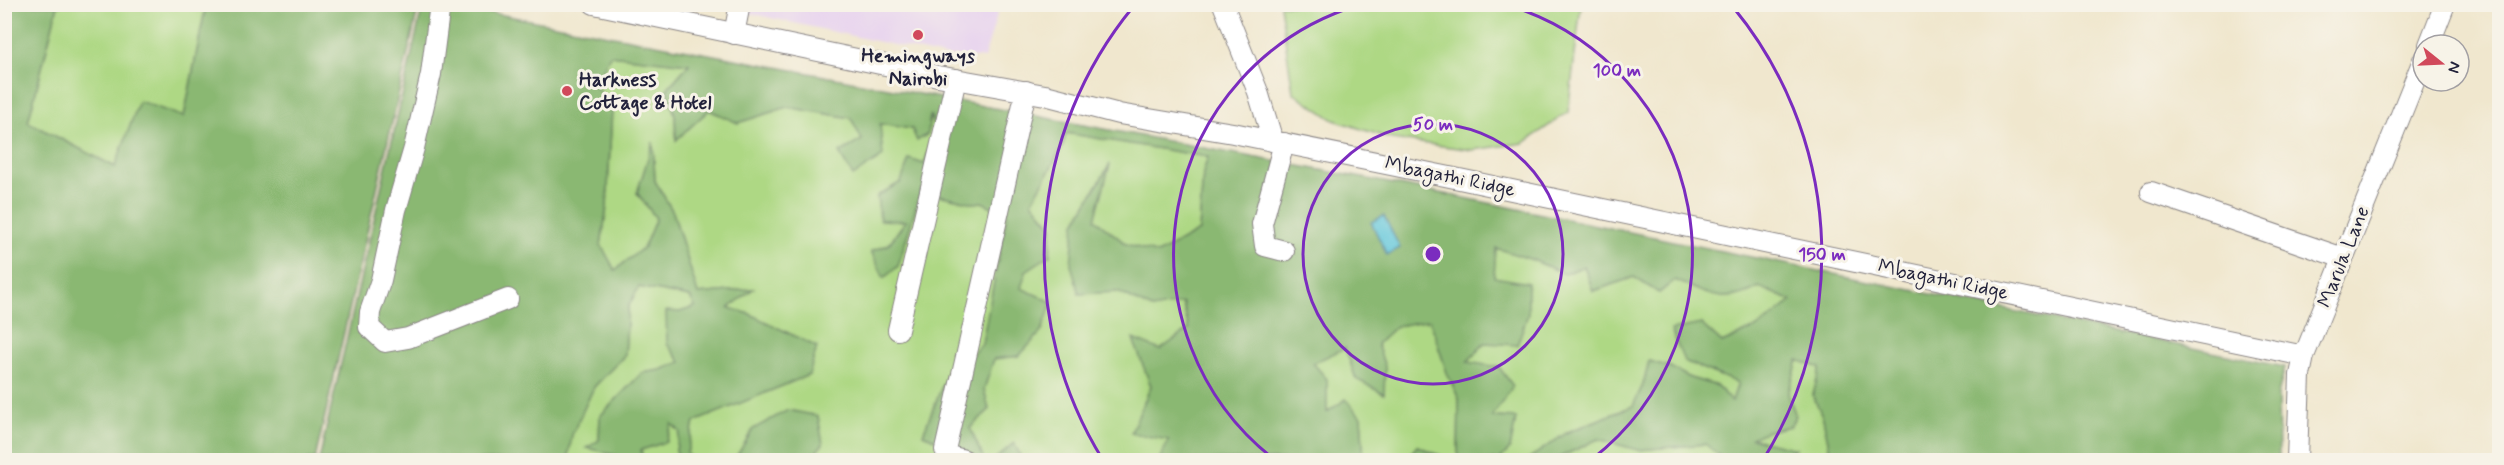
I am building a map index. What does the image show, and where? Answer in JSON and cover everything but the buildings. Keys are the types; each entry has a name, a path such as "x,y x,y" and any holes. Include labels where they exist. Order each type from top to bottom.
{"street":[{"path":"440,4 431,74 414,148 396,210 381,280 370,312 369,327 386,342 408,338 508,298"},
{"name":"Mbagathi Ridge","path":"594,4 956,79 1026,91 1119,114 1278,142 2304,356"},
{"path":"734,34 740,4"},
{"path":"1223,4 1278,142 1262,225 1265,246 1284,251"},
{"path":"2434,33 2445,4"},
{"path":"898,330 956,79"},
{"name":"Marula Lane","path":"2297,460 2300,375 2304,356 2411,90"},
{"path":"964,460 949,456 945,450 1026,91"},
{"path":"2151,192 2343,258"}],"shaded area":[{"name":"Hemingways Nairobi","path":"751,4 1000,5 984,58 944,56 748,13"}],"green space":[{"path":"423,4 450,5 1421,189 2285,367 2278,395 2279,460 1827,460 1829,446 1823,418 1813,395 1820,368 1798,360 1788,394 1796,416 1790,426 1751,438 1796,449 1773,460 1725,460 1705,444 1638,450 1598,439 1554,460 1527,460 1568,432 1633,406 1643,385 1649,361 1670,367 1690,378 1717,386 1732,401 1738,383 1684,361 1671,330 1701,324 1722,343 1760,326 1792,301 1759,287 1736,296 1717,296 1675,280 1659,293 1634,277 1593,291 1584,266 1565,274 1533,260 1496,248 1494,277 1528,283 1528,314 1517,345 1485,343 1467,362 1499,367 1513,386 1492,417 1516,418 1510,449 1499,460 1458,460 1459,399 1447,373 1430,320 1396,326 1377,344 1385,367 1384,394 1356,379 1345,348 1313,363 1327,379 1327,412 1346,399 1361,417 1364,460 1159,460 1169,440 1131,433 1151,386 1133,339 1160,350 1189,329 1183,303 1152,309 1118,292 1079,294 1071,264 1075,223 1110,164 1095,219 1126,244 1158,254 1199,231 1203,173 1208,157 1066,133 1062,148 1032,202 1052,227 1050,255 1026,271 1021,288 1052,302 1042,331 1019,356 994,359 984,389 989,410 970,428 984,460 963,460 947,444 923,434 943,384 982,344 1007,214 982,202 974,203 921,191 898,266 884,278 871,251 888,245 906,221 880,220 877,196 901,182 909,159 924,164 936,131 930,115 928,134 917,141 912,129 880,124 883,156 853,176 839,153 862,140 851,118 787,107 738,123 709,110 676,140 675,115 667,89 689,64 610,55 595,86 612,107 607,207 601,245 615,270 644,247 656,218 637,193 653,142 655,181 673,212 698,294 753,289 729,308 750,314 817,347 809,375 694,422 687,453 692,460 680,460 676,450 680,432 672,424 666,442 641,450 643,460 587,448 599,440 600,416 642,373 661,370 681,362 667,344 666,311 680,312 695,307 690,297 639,287 628,307 625,355 594,387 572,435 568,460 319,460"},
{"path":"4,5 58,5 28,122 115,167 139,101 184,117 206,5 419,5 315,460 5,460"},
{"path":"58,5 206,5 184,117 115,167 28,122"},
{"path":"1280,5 1581,5 1568,112 1524,143 1472,150 1392,139 1334,120 1293,92"},
{"path":"610,55 689,64 667,89 675,115 676,140 709,110 738,123 787,107 851,118 862,140 853,176 879,124 912,129 917,140 929,113 936,131 906,220 888,245 871,251 884,278 921,191 974,203 982,202 1008,213 982,344 943,384 923,434 947,444 963,460 809,460 736,457 737,460 692,460 687,453 694,422 809,375 750,314 728,308 752,289 698,294 673,212 655,181 653,144 637,193 656,218 644,247 615,271 601,245 607,207 612,107 595,86"},
{"path":"1066,133 1208,157 1203,173 1199,231 1158,254 1126,244 1095,219 1109,166 1075,223 1079,293 1118,292 1152,309 1182,302 1189,329 1160,350 1134,340 1151,386 1131,433 1169,440 1159,460 1110,458 1102,460 1022,460 1014,443 994,460 984,460 970,428 989,410 984,389 994,358 1019,356 1020,288 1026,271 1052,226 1032,202 1062,148"},
{"path":"1496,247 1565,274 1584,266 1594,291 1634,277 1659,293 1675,280 1717,296 1736,296 1759,287 1792,301 1760,326 1722,343 1701,324 1684,361 1738,383 1732,401 1717,386 1690,378 1670,367 1649,361 1643,385 1633,406 1568,432 1527,460 1499,460 1510,449 1516,418 1492,417 1466,363 1485,343"},
{"path":"638,287 690,297 696,307 680,312 666,312 682,362 661,370 642,373 600,416 599,440 588,448 610,453 624,460 568,460 571,435 594,387 625,355 628,307"},
{"path":"1430,320 1447,373 1459,399 1458,460 1451,460 1418,446 1405,460 1364,460 1361,417 1326,412 1312,363 1345,347 1356,379 1385,367 1377,344 1396,326"},
{"path":"1798,360 1821,368 1813,395 1823,418 1829,446 1827,460 1770,460 1795,449 1749,438 1789,426 1788,394"},
{"path":"788,410 818,416 823,444 809,460 737,460 736,457 753,429"},
{"path":"672,424 680,432 676,450 680,460 643,460 641,450 666,442"},
{"path":"1598,439 1638,450 1706,444 1725,460 1554,460"},
{"path":"1014,443 1022,460 994,460"},
{"path":"1417,446 1451,460 1405,460"}],"water":[{"path":"1384,216 1400,248 1387,255 1371,222"}],"place":[{"name":"Hemingways Nairobi","path":"918,35"},
{"name":"Harkness Cottage & Hotel","path":"567,91"}]}
